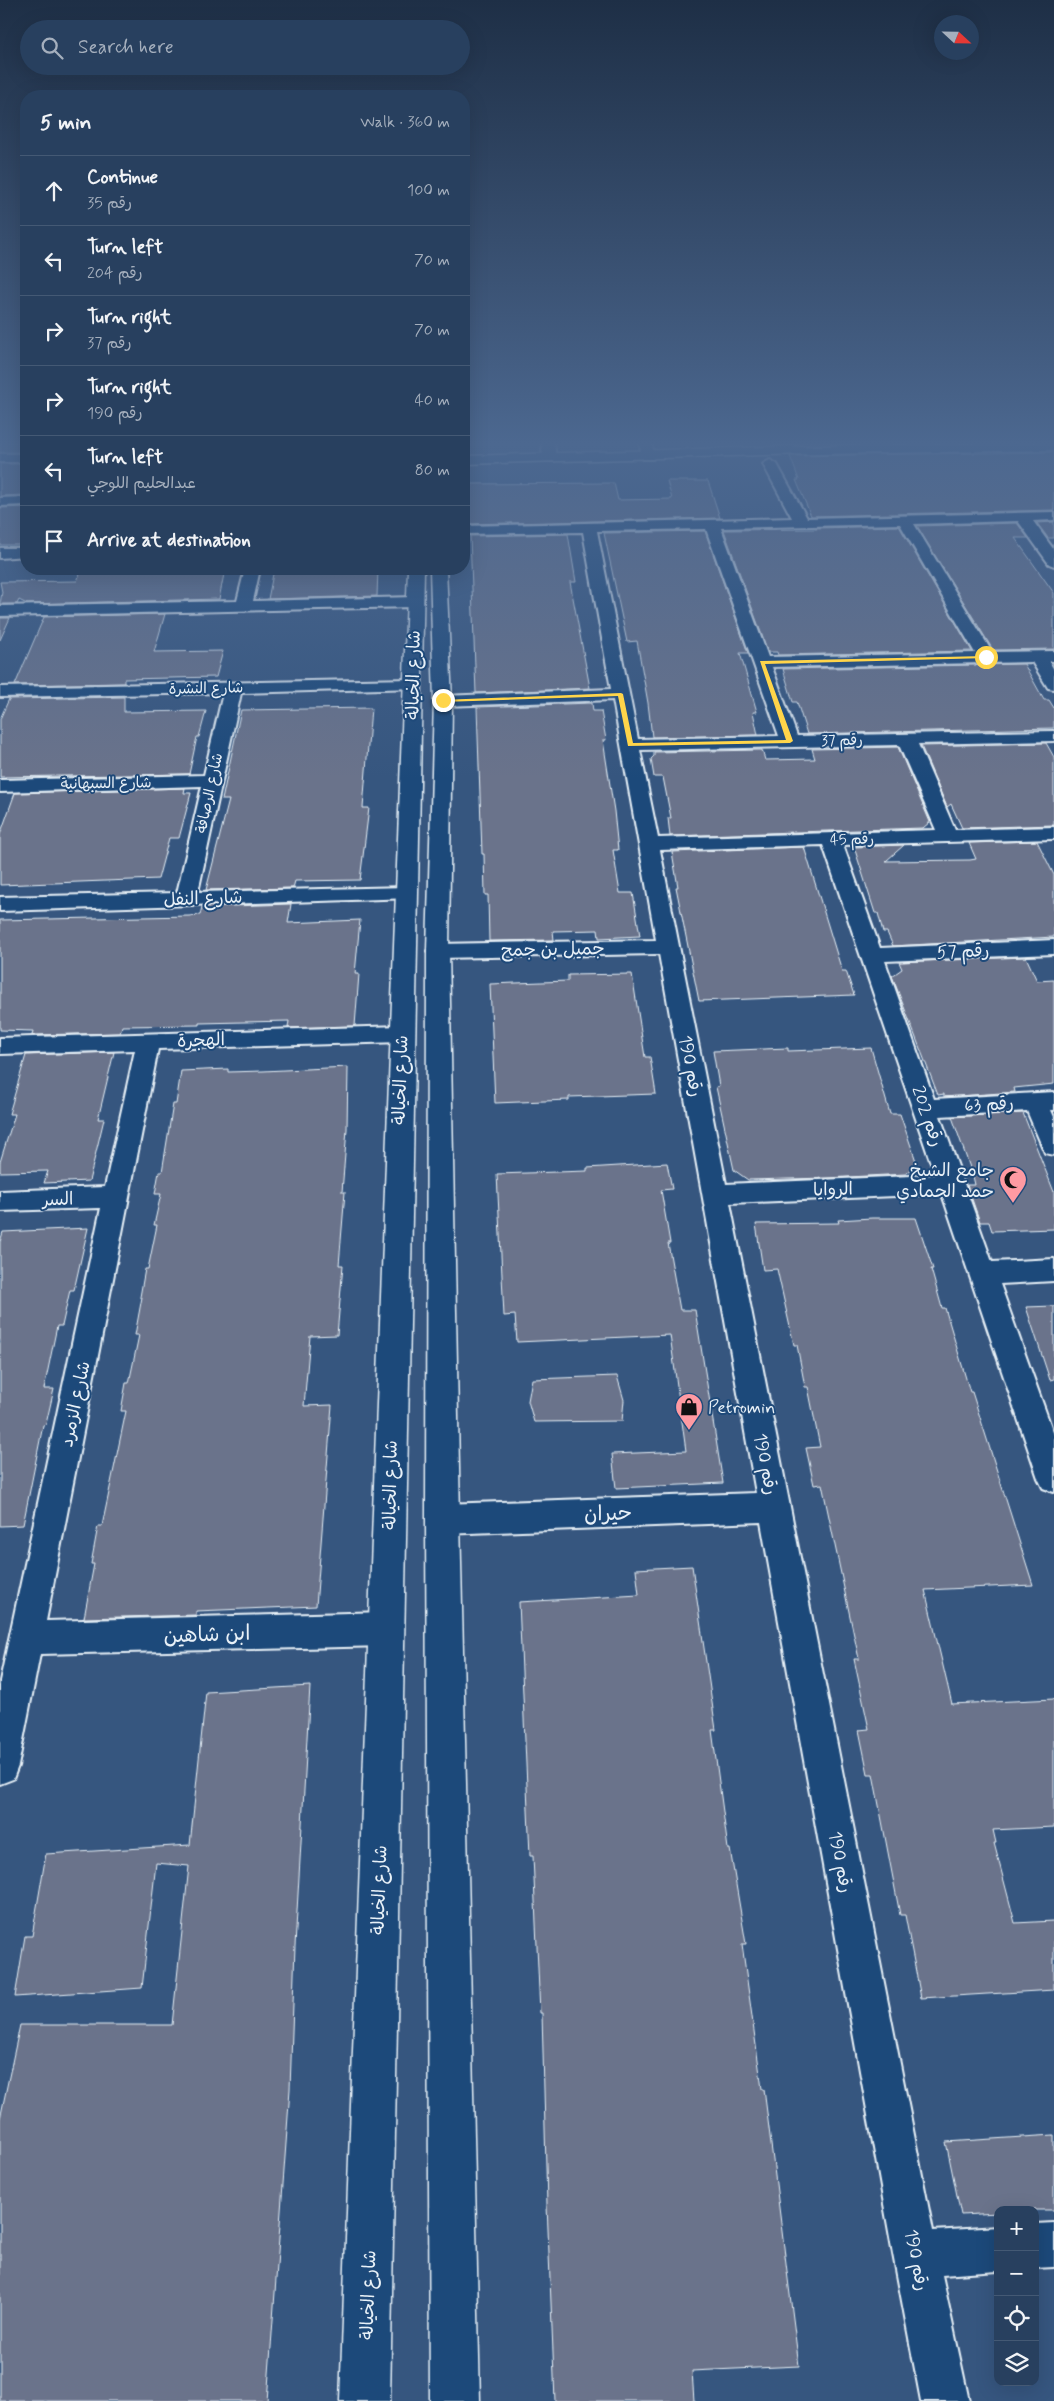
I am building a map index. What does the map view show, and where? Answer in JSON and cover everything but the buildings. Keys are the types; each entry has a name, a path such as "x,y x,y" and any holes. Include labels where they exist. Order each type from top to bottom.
{"street":[{"name":"رقم 190","path":"594,554 915,2254 945,2401"},
{"path":"723,554 790,741"},
{"path":"925,554 986,657"},
{"path":"244,606 251,575"},
{"name":"شارع الخيالة","path":"416,575 412,684 426,730 425,774 438,951 443,1519 455,2401"},
{"name":"شارع الخيالة","path":"426,730 443,700 438,575"},
{"path":"0,611 415,602"},
{"path":"1037,656 1054,684"},
{"path":"762,662 1054,656"},
{"name":"شارع النشرة","path":"0,692 412,684"},
{"name":"شارع الرصافة","path":"186,898 233,688"},
{"path":"443,700 621,694"},
{"name":"رقم 37","path":"630,745 1054,736"},
{"path":"906,739 948,836"},
{"name":"شارع الخيالة","path":"365,2401 407,893 425,774"},
{"name":"شارع السبهانية","path":"0,786 212,780"},
{"name":"رقم 45","path":"649,844 1054,834"},
{"name":"رقم 202","path":"832,839 1054,1478"},
{"name":"شارع النفل","path":"0,904 407,893"},
{"name":"جميل بن جمح","path":"438,951 669,947"},
{"name":"رقم 57","path":"872,955 1054,947"},
{"name":"الهجرة","path":"0,1046 402,1034"},
{"name":"شارع الزمرد","path":"0,1766 148,1042"},
{"path":"1045,1101 1054,1146"},
{"name":"رقم 63","path":"925,1108 1045,1101"},
{"name":"الروايا","path":"715,1194 952,1184"},
{"name":"السر","path":"0,1201 117,1197"},
{"path":"983,1274 1054,1270"},
{"name":"حيران","path":"443,1519 774,1507"},
{"name":"ابن شاهين","path":"27,1638 386,1629"},
{"path":"1039,2246 1054,2245"},
{"path":"915,2254 994,2249"}],"place":[{"name":"جامع الشيخ حمد الحمادي","path":"1013,1204"},
{"name":"Petromin","path":"689,1431"}],"route":[{"path":"443,700 621,694 630,745 790,741 762,662 986,657"}]}
